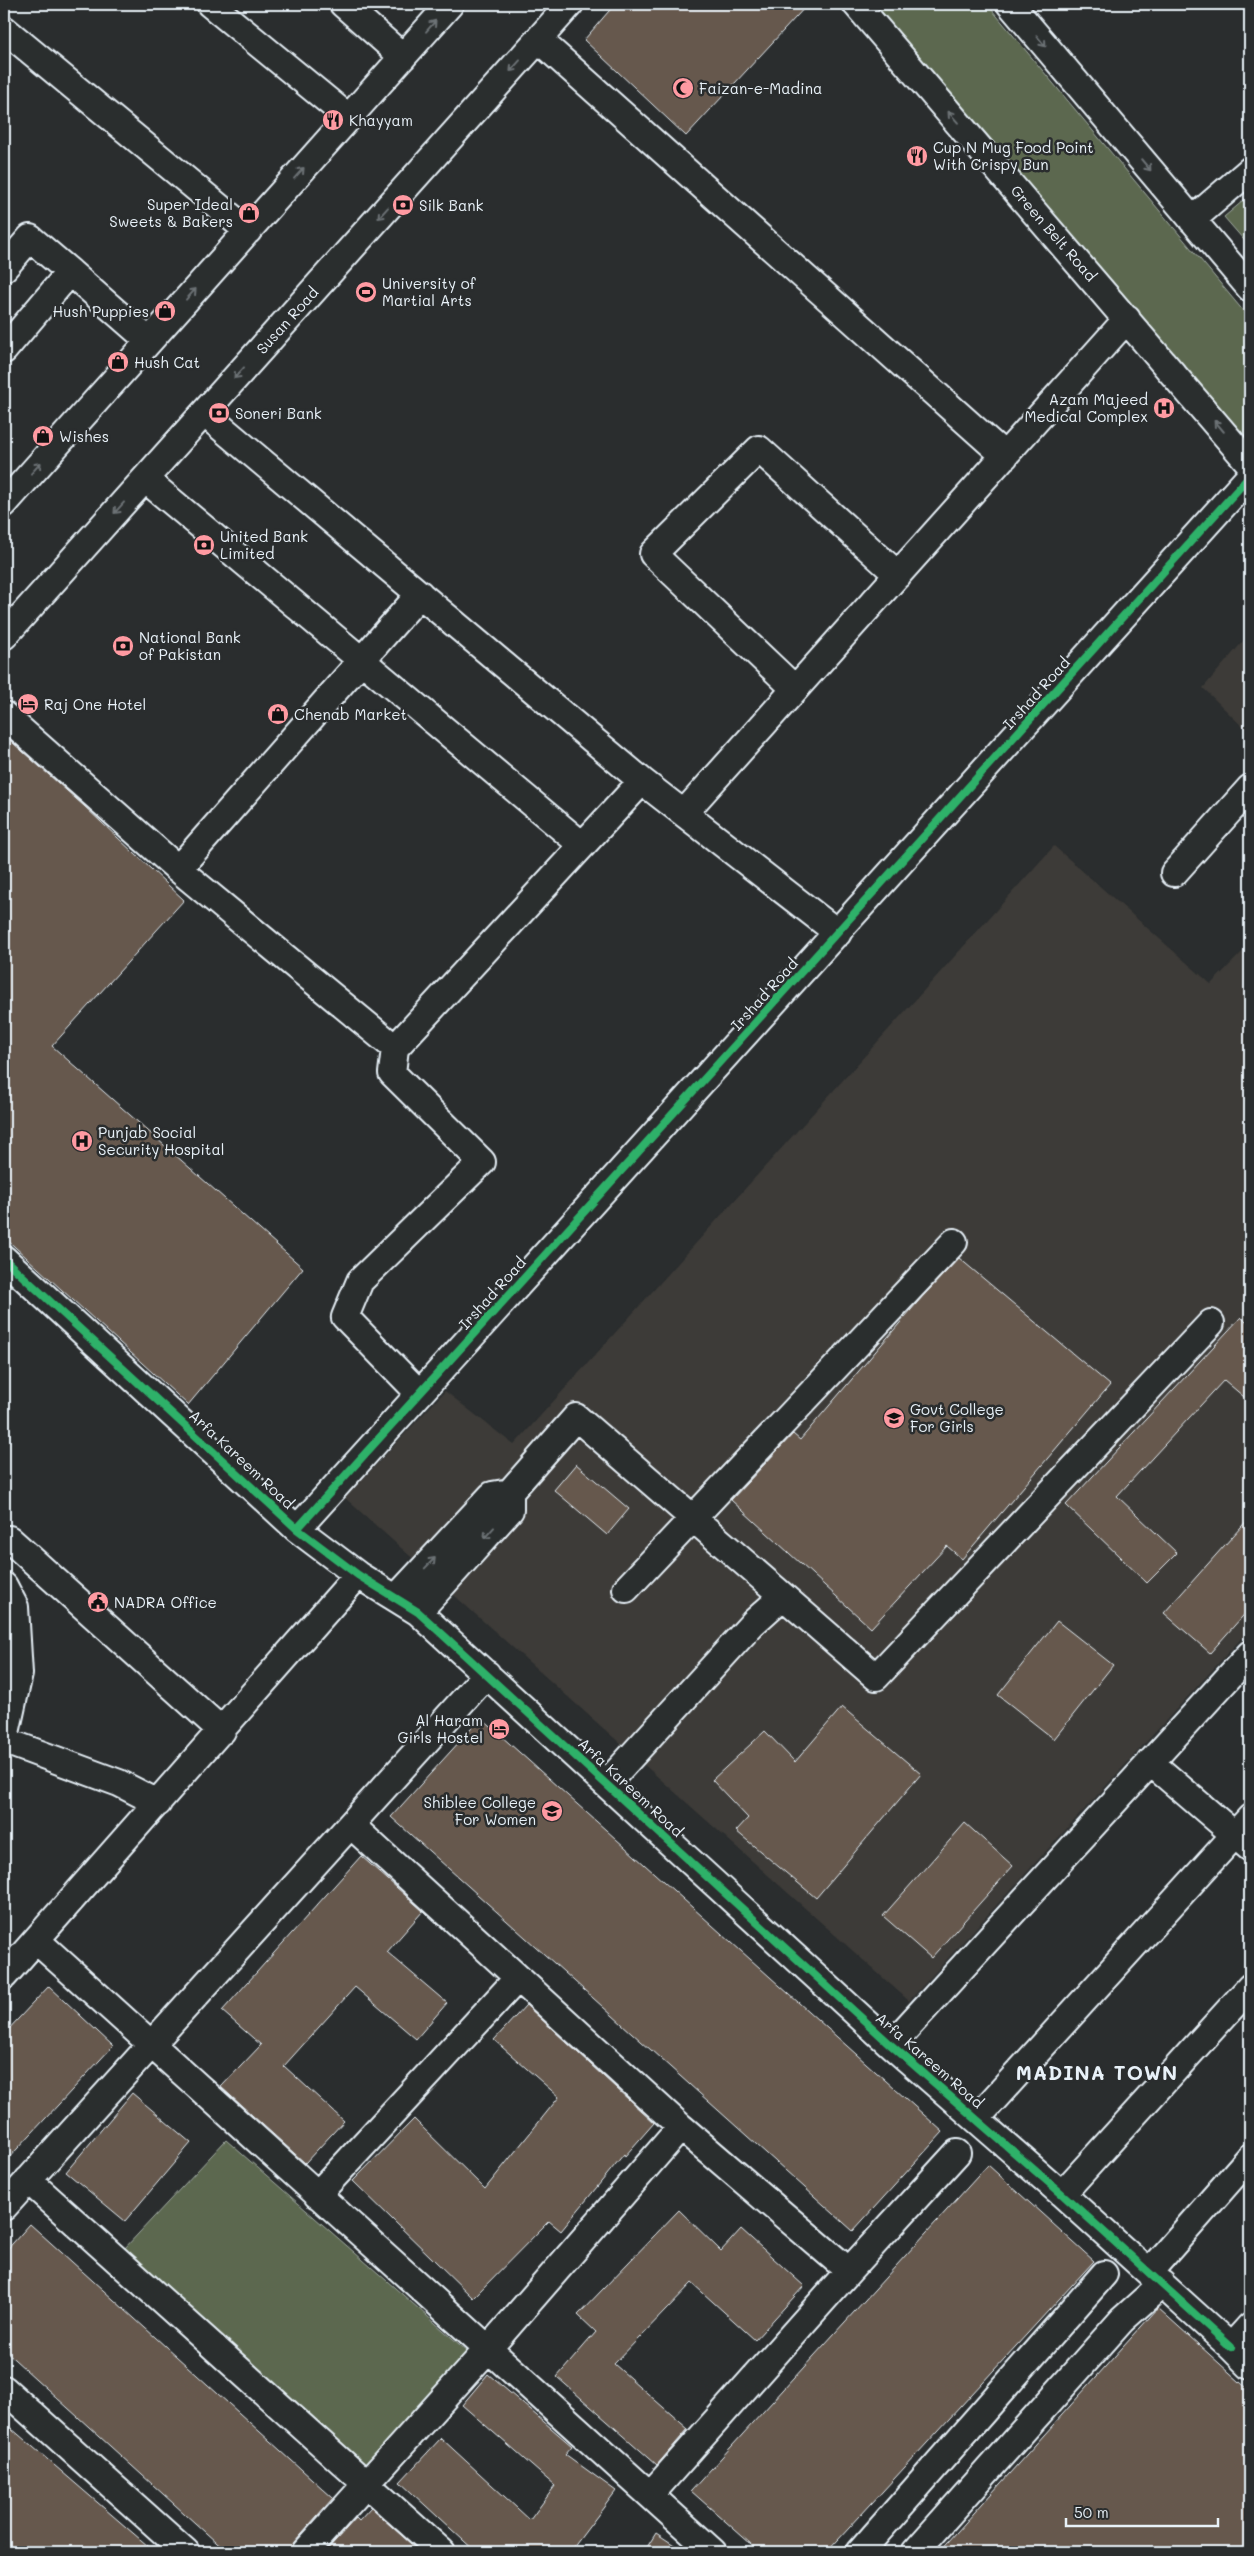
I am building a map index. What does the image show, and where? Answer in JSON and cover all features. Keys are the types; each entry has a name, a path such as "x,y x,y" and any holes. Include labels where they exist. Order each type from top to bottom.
{"street":[{"path":"210,4 349,118"},
{"path":"342,4 403,57"},
{"path":"4,504 450,4"},
{"name":"Susan Road","path":"4,636 570,4"},
{"name":"Green Belt Road","path":"856,4 1127,318 1250,464"},
{"path":"1010,4 1250,288"},
{"path":"4,29 248,231"},
{"path":"538,40 1005,456"},
{"path":"1192,220 1250,170"},
{"path":"4,268 30,238 149,341"},
{"path":"4,350 70,272"},
{"path":"684,813 1127,318"},
{"path":"204,413 642,781 838,933"},
{"path":"796,689 653,554 759,449 898,575"},
{"name":"Irshad Road","path":"297,1529 1250,476"},
{"path":"145,479 582,845"},
{"path":"178,869 420,594"},
{"path":"4,715 178,869 395,1048"},
{"path":"419,1393 345,1316 360,1281 482,1162 392,1073 395,1048 642,781"},
{"path":"1174,873 1250,788"},
{"path":"626,1589 954,1242"},
{"name":"Arfa Kareem Road","path":"4,1259 297,1529 358,1574 407,1605 487,1674 892,2045 1062,2194 1250,2366"},
{"path":"407,1605 492,1495 510,1492 576,1417 876,1677 1211,1323"},
{"path":"4,1540 9,1539 222,1732"},
{"path":"4,1976 222,1732 358,1574"},
{"path":"4,1586 15,1607 19,1674 4,1741 119,1783 158,1803"},
{"path":"606,1784 754,1623 783,1596"},
{"path":"892,2045 1250,1654"},
{"path":"4,2207 487,1674"},
{"path":"976,2119 1245,1834 1150,1762"},
{"path":"351,1826 681,2127 849,2271"},
{"path":"36,1940 713,2552"},
{"path":"317,2195 517,1979"},
{"path":"1062,2194 1250,1987"},
{"path":"305,2552 488,2349 681,2127"},
{"path":"650,2495 849,2271 957,2153"},
{"path":"915,2552 1122,2320 1250,2158"},
{"path":"28,2180 442,2552"},
{"path":"860,2552 1104,2274"},
{"path":"1231,2347 1250,2326"},
{"path":"4,2389 186,2552"}],"shaded area":[{"path":"1250,633 1250,734 1203,688"},
{"name":"Govt College For Girls","path":"1054,846 1211,984 1250,944 1250,1629 909,2001 345,1498 445,1391 514,1445"}],"green space":[{"path":"865,4 987,4 1250,319 1250,449"},
{"path":"1250,195 1250,247 1224,217"},
{"path":"226,2140 467,2351 364,2468 124,2249"}],"building":[{"name":"Faizan-e-Madina","path":"615,4 808,4 686,136 584,40"},
{"name":"Punjab Social Security Hospital","path":"4,735 84,806 184,900 52,1046 303,1268 188,1405 4,1237"},
{"path":"959,1258 1110,1385 962,1559 947,1546 871,1628 731,1500 793,1434 800,1440 922,1297"},
{"path":"1241,1317 1250,1326 1250,1402 1224,1380 1117,1496 1177,1553 1147,1583 1066,1505"},
{"path":"576,1464 629,1509 607,1535 554,1490"},
{"path":"1250,1517 1250,1608 1210,1653 1164,1613"},
{"path":"1057,1621 1113,1665 1054,1739 998,1695"},
{"path":"842,1707 921,1774 816,1898 736,1831 748,1818 712,1780 765,1731 795,1762"},
{"path":"481,1718 943,2132 853,2231 391,1817"},
{"path":"965,1823 1013,1866 931,1958 883,1916"},
{"path":"361,1856 423,1911 387,1952 447,2003 416,2039 355,1987 284,2066 344,2121 305,2163 221,2087 261,2045 222,2011"},
{"path":"49,1986 113,2046 4,2163 4,2034"},
{"path":"526,2005 654,2123 625,2156 624,2154 561,2231 549,2221 473,2298 353,2181 414,2119 485,2189 559,2097 494,2040"},
{"path":"132,2093 191,2143 125,2221 66,2172"},
{"path":"988,2165 1094,2261 827,2552 760,2552 691,2491"},
{"path":"679,2210 721,2251 741,2229 804,2286 755,2340 692,2283 614,2364 688,2429 657,2465 557,2377 596,2332 578,2315"},
{"path":"30,2224 333,2498 294,2542 290,2552 227,2552 4,2350 4,2253"},
{"path":"1158,2308 1250,2391 1250,2552 939,2552"},
{"path":"488,2374 572,2446 565,2454 616,2491 570,2552 476,2552 400,2482 441,2438 530,2520 555,2486 462,2405"},
{"path":"4,2422 155,2552 4,2552"},
{"path":"371,2508 420,2552 325,2552 356,2518 359,2521"},
{"path":"656,2533 685,2552 644,2552"}],"cycle path":[{"path":"297,1529 1250,476"},
{"path":"4,1259 297,1529 358,1575 418,1612 891,2045 1062,2194 1231,2347"}],"place":[{"name":"Faizan-e-Madina","path":"683,88"},
{"name":"Khayyam","path":"333,120"},
{"name":"Cup N Mug Food Point With Crispy Bun","path":"917,156"},
{"name":"Silk Bank","path":"403,205"},
{"name":"Super Ideal Sweets & Bakers","path":"249,213"},
{"name":"University of Martial Arts","path":"366,292"},
{"name":"Hush Puppies","path":"165,311"},
{"name":"Hush Cat","path":"118,362"},
{"name":"Azam Majeed Medical Complex","path":"1164,408"},
{"name":"Soneri Bank","path":"219,413"},
{"name":"Wishes","path":"43,436"},
{"name":"United Bank Limited","path":"204,545"},
{"name":"National Bank of Pakistan","path":"123,646"},
{"name":"Raj One Hotel","path":"28,704"},
{"name":"Chenab Market","path":"278,714"},
{"name":"Punjab Social Security Hospital","path":"82,1141"},
{"name":"Govt College For Girls","path":"894,1418"},
{"name":"NADRA Office","path":"98,1602"},
{"name":"Al Haram Girls Hostel","path":"499,1729"},
{"name":"Shiblee College For Women","path":"552,1811"}],"district":[{"name":"MADINA TOWN","path":"1097,2072"}]}
